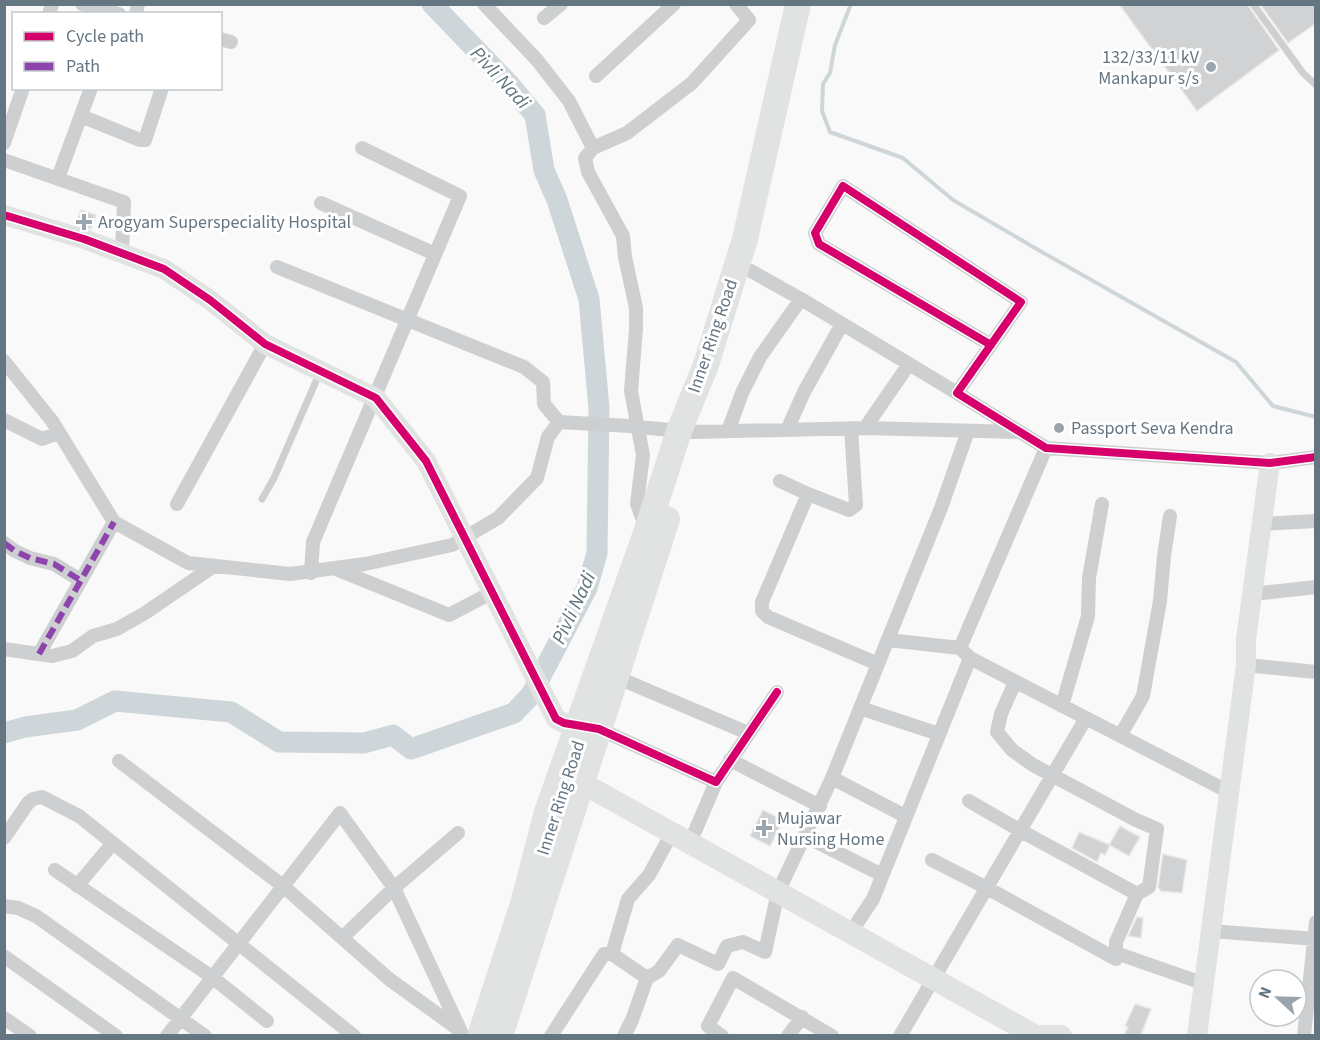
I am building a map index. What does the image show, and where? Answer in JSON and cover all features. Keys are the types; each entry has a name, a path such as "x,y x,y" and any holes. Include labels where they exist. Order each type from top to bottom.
{"highway":[{"name":"Inner Ring Road","path":"500,1035 572,776 578,724 646,530 686,432 744,268 751,217 798,4"},
{"name":"Inner Ring Road","path":"744,268 760,244 783,155 811,4"},
{"name":"Inner Ring Road","path":"578,724 616,677 656,558 686,432"},
{"name":"Inner Ring Road","path":"467,1034 523,904 547,812 572,776"}],"main road":[{"path":"572,776 1036,1035"},
{"path":"1041,1035 1061,1035"}],"street":[{"path":"82,4 116,12"},
{"path":"484,4 537,60 569,101 593,148"},
{"path":"544,18 561,4"},
{"path":"596,76 674,4"},
{"path":"646,530 637,504 643,455 634,426 631,391 636,308 623,236 588,172 585,158 593,148 627,133 692,83 749,20 736,4"},
{"path":"4,143 22,90"},
{"path":"58,178 90,90"},
{"path":"81,116 145,140 161,90"},
{"path":"311,573 313,542 368,394 407,320 460,195 362,148"},
{"path":"4,160 124,202 122,252"},
{"path":"957,393 992,345 1021,302 843,186 815,233 819,244 992,345"},
{"path":"321,203 435,254"},
{"path":"4,215 122,252 164,269 210,300 263,348"},
{"path":"4,229 77,249 156,278 203,310 239,340 263,348 368,394 426,461 508,623 578,724 716,782"},
{"path":"277,267 524,367 543,382 544,404 559,422 634,426 686,432 858,428 1020,432"},
{"path":"744,268 801,299 1046,448 1270,463 1316,457"},
{"path":"728,432 742,393 759,357 801,299"},
{"path":"787,430 804,392 842,324"},
{"path":"177,504 263,348"},
{"path":"4,361 52,421 114,522 188,563 214,566 290,574 311,573 452,545 498,518 537,478 548,437 559,422"},
{"path":"780,481 849,510 856,505 858,428 909,364"},
{"path":"4,420 42,439 59,433"},
{"path":"717,964 727,946 743,942 765,952 778,892 832,778 941,508 968,430"},
{"path":"960,648 1046,448"},
{"path":"1197,1035 1201,983 1225,790 1246,664 1246,639 1254,594 1270,463"},
{"path":"808,494 762,602 762,611 778,622 878,664"},
{"path":"1062,706 1088,616 1089,578 1102,504"},
{"path":"1120,736 1143,696 1160,601 1170,516"},
{"path":"1262,524 1316,521"},
{"path":"39,654 114,522"},
{"path":"4,543 30,558 54,564 80,580"},
{"path":"4,649 52,656 72,651 93,636 117,629 145,613 214,566"},
{"path":"334,568 449,615 493,592"},
{"path":"1254,594 1316,587"},
{"path":"1189,1035 1211,931 1237,662 1246,639"},
{"path":"888,640 960,648 970,658 1225,790"},
{"path":"851,932 873,899 970,658"},
{"path":"1246,664 1316,672"},
{"path":"616,677 748,733"},
{"path":"932,860 1116,959 1116,942 1137,894 1149,887 1157,829 1033,765 1012,750 997,732 1001,714 1015,682"},
{"path":"612,954 628,899 681,838 730,760 777,692"},
{"path":"860,708 939,734"},
{"path":"900,1035 1086,718"},
{"path":"730,760 819,806"},
{"path":"119,761 283,886 389,980 467,1034"},
{"path":"832,778 905,816"},
{"path":"4,838 28,802 33,799 42,797 79,816 354,1035"},
{"path":"969,801 1137,894"},
{"path":"166,1035 340,813 393,888 467,1034"},
{"path":"342,938 393,888 458,833"},
{"path":"805,836 882,875"},
{"path":"77,886 113,843"},
{"path":"55,870 212,977 267,1021"},
{"path":"17,909 205,1035"},
{"path":"1304,1035 1316,922"},
{"path":"1211,931 1315,939"},
{"path":"624,1035 632,1020 647,978 659,971 678,945 717,964 733,978 832,1035"},
{"path":"1116,953 1201,983"},
{"path":"551,1035 604,954 612,954 647,978"},
{"path":"5,957 116,1035"},
{"path":"722,1035 706,1031 733,978"},
{"path":"788,1035 802,1017"},
{"path":"4,1018 30,1035"}],"lane":[{"path":"1253,4 1303,73 1316,85"},
{"path":"262,499 274,478 320,374"}],"building":[{"name":"132/33/11 kV Mankapur s/s","path":"1119,4 1247,4 1279,50 1197,111"},
{"path":"1260,4 1316,4 1316,23 1288,43"},
{"path":"81,210 96,215 91,229 76,224"},
{"path":"763,810 783,820 770,846 750,836"},
{"path":"1120,826 1140,837 1129,856 1109,845"},
{"path":"1079,832 1110,845 1105,855 1101,853 1097,862 1072,848"},
{"path":"1163,854 1187,860 1182,893 1161,891 1158,887"},
{"path":"1137,917 1143,918 1141,938 1128,936"},
{"path":"1135,1004 1151,1009 1141,1035 1124,1035 1128,1027 1125,1026"}],"waterway":[{"name":"Pivli Nadi","path":"4,733 25,727 77,720 115,701 231,712 279,742 364,743 393,735 411,749 514,713 531,695 587,588 597,553 599,408 589,299 557,200 544,170 535,115 509,84 432,4"},
{"path":"851,4 835,45 830,73 823,84 822,111 830,132 903,158 953,200 1236,362 1273,406 1316,417"}],"marked path":[{"path":"39,654 114,522"},
{"path":"4,543 30,558 54,564 80,580"}],"cycle path":[{"path":"991,345 819,244 815,233 843,186 1021,302 957,393 1046,448 1270,463 1316,457"},
{"path":"4,215 84,239 164,269 210,300 265,344 376,398 426,461 556,719 564,723 599,729 716,782 777,692"}],"place":[{"name":"132/33/11 kV Mankapur s/s","path":"1211,67"},
{"name":"Arogyam Superspeciality Hospital","path":"84,222"},
{"name":"Passport Seva Kendra","path":"1059,428"},
{"name":"Mujawar Nursing Home","path":"764,828"}]}
